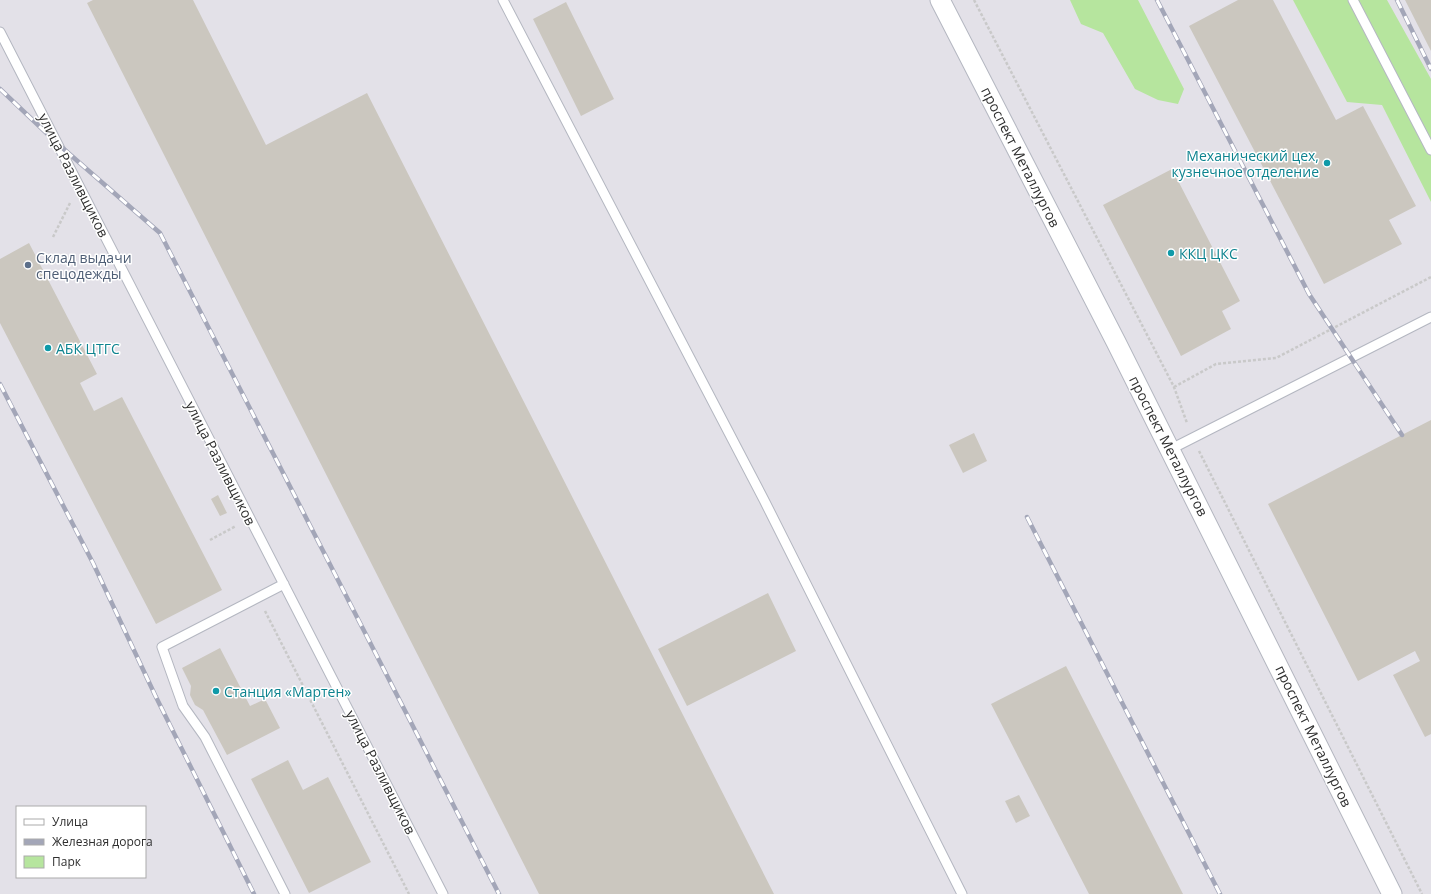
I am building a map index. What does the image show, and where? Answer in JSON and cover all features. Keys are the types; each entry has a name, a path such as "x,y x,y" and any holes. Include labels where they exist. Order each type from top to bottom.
{"street":[{"name":"проспект Металлургов","path":"940,0 1171,449 1392,894"}],"lane":[{"path":"503,0 764,500 962,894"},
{"path":"1353,0 1431,150"},
{"name":"улица Разливщиков","path":"0,32 443,894"},
{"path":"1171,449 1431,317"},
{"path":"284,584 162,647 183,706 205,737 285,894"}],"path":[{"path":"53,237 79,184"},
{"path":"1174,387 1216,364 1276,358 1431,277"},
{"path":"210,540 250,519"},
{"path":"258,598 409,894"}],"shaded area":[{"path":"0,0 1431,0 1431,894 0,894"}],"green space":[{"path":"1070,0 1138,0 1184,89 1178,104 1158,100 1135,89 1103,33 1081,24"},
{"path":"1293,0 1387,0 1431,79 1431,202 1382,105 1347,102"}],"building":[{"path":"93,0 193,0 266,145 367,93 774,894 539,894 87,3"},
{"name":"Механический цех, кузнечное отделение","path":"1238,0 1273,0 1336,120 1363,106 1416,206 1389,220 1402,244 1324,284 1189,26"},
{"path":"1405,0 1431,0 1431,51"},
{"path":"566,2 614,99 581,116 533,19"},
{"name":"ККЦ ЦКС","path":"1172,169 1240,301 1222,311 1231,329 1181,356 1103,205"},
{"path":"29,243 97,374 80,383 94,411 122,397 222,590 156,624 0,323 0,259"},
{"path":"1431,420 1431,734 1425,737 1393,675 1420,661 1415,651 1358,681 1268,504"},
{"path":"974,433 987,461 963,473 949,445"},
{"path":"218,495 227,513 220,516 211,499"},
{"path":"768,593 796,651 687,706 658,649"},
{"path":"220,648 250,706 265,699 280,728 227,755 203,710 195,705 190,695 191,686 182,668"},
{"path":"1066,666 1183,894 1089,894 991,704"},
{"path":"288,760 303,790 328,777 371,862 309,893 251,779"},
{"path":"1019,795 1030,816 1016,823 1005,801"}],"railway":[{"path":"1157,0 1309,294 1402,435"},
{"path":"1397,0 1431,69"},
{"path":"0,89 58,144 160,233 499,894"},
{"path":"0,384 93,563 155,695 254,894"},
{"path":"1027,517 1220,894"}],"place":[{"name":"Механический цех, кузнечное отделение","path":"1327,163"},
{"name":"ККЦ ЦКС","path":"1171,253"},
{"name":"Склад выдачи спецодежды","path":"28,265"},
{"name":"АБК ЦТГС","path":"48,348"},
{"name":"Станция «Мартен»","path":"216,691"}]}
